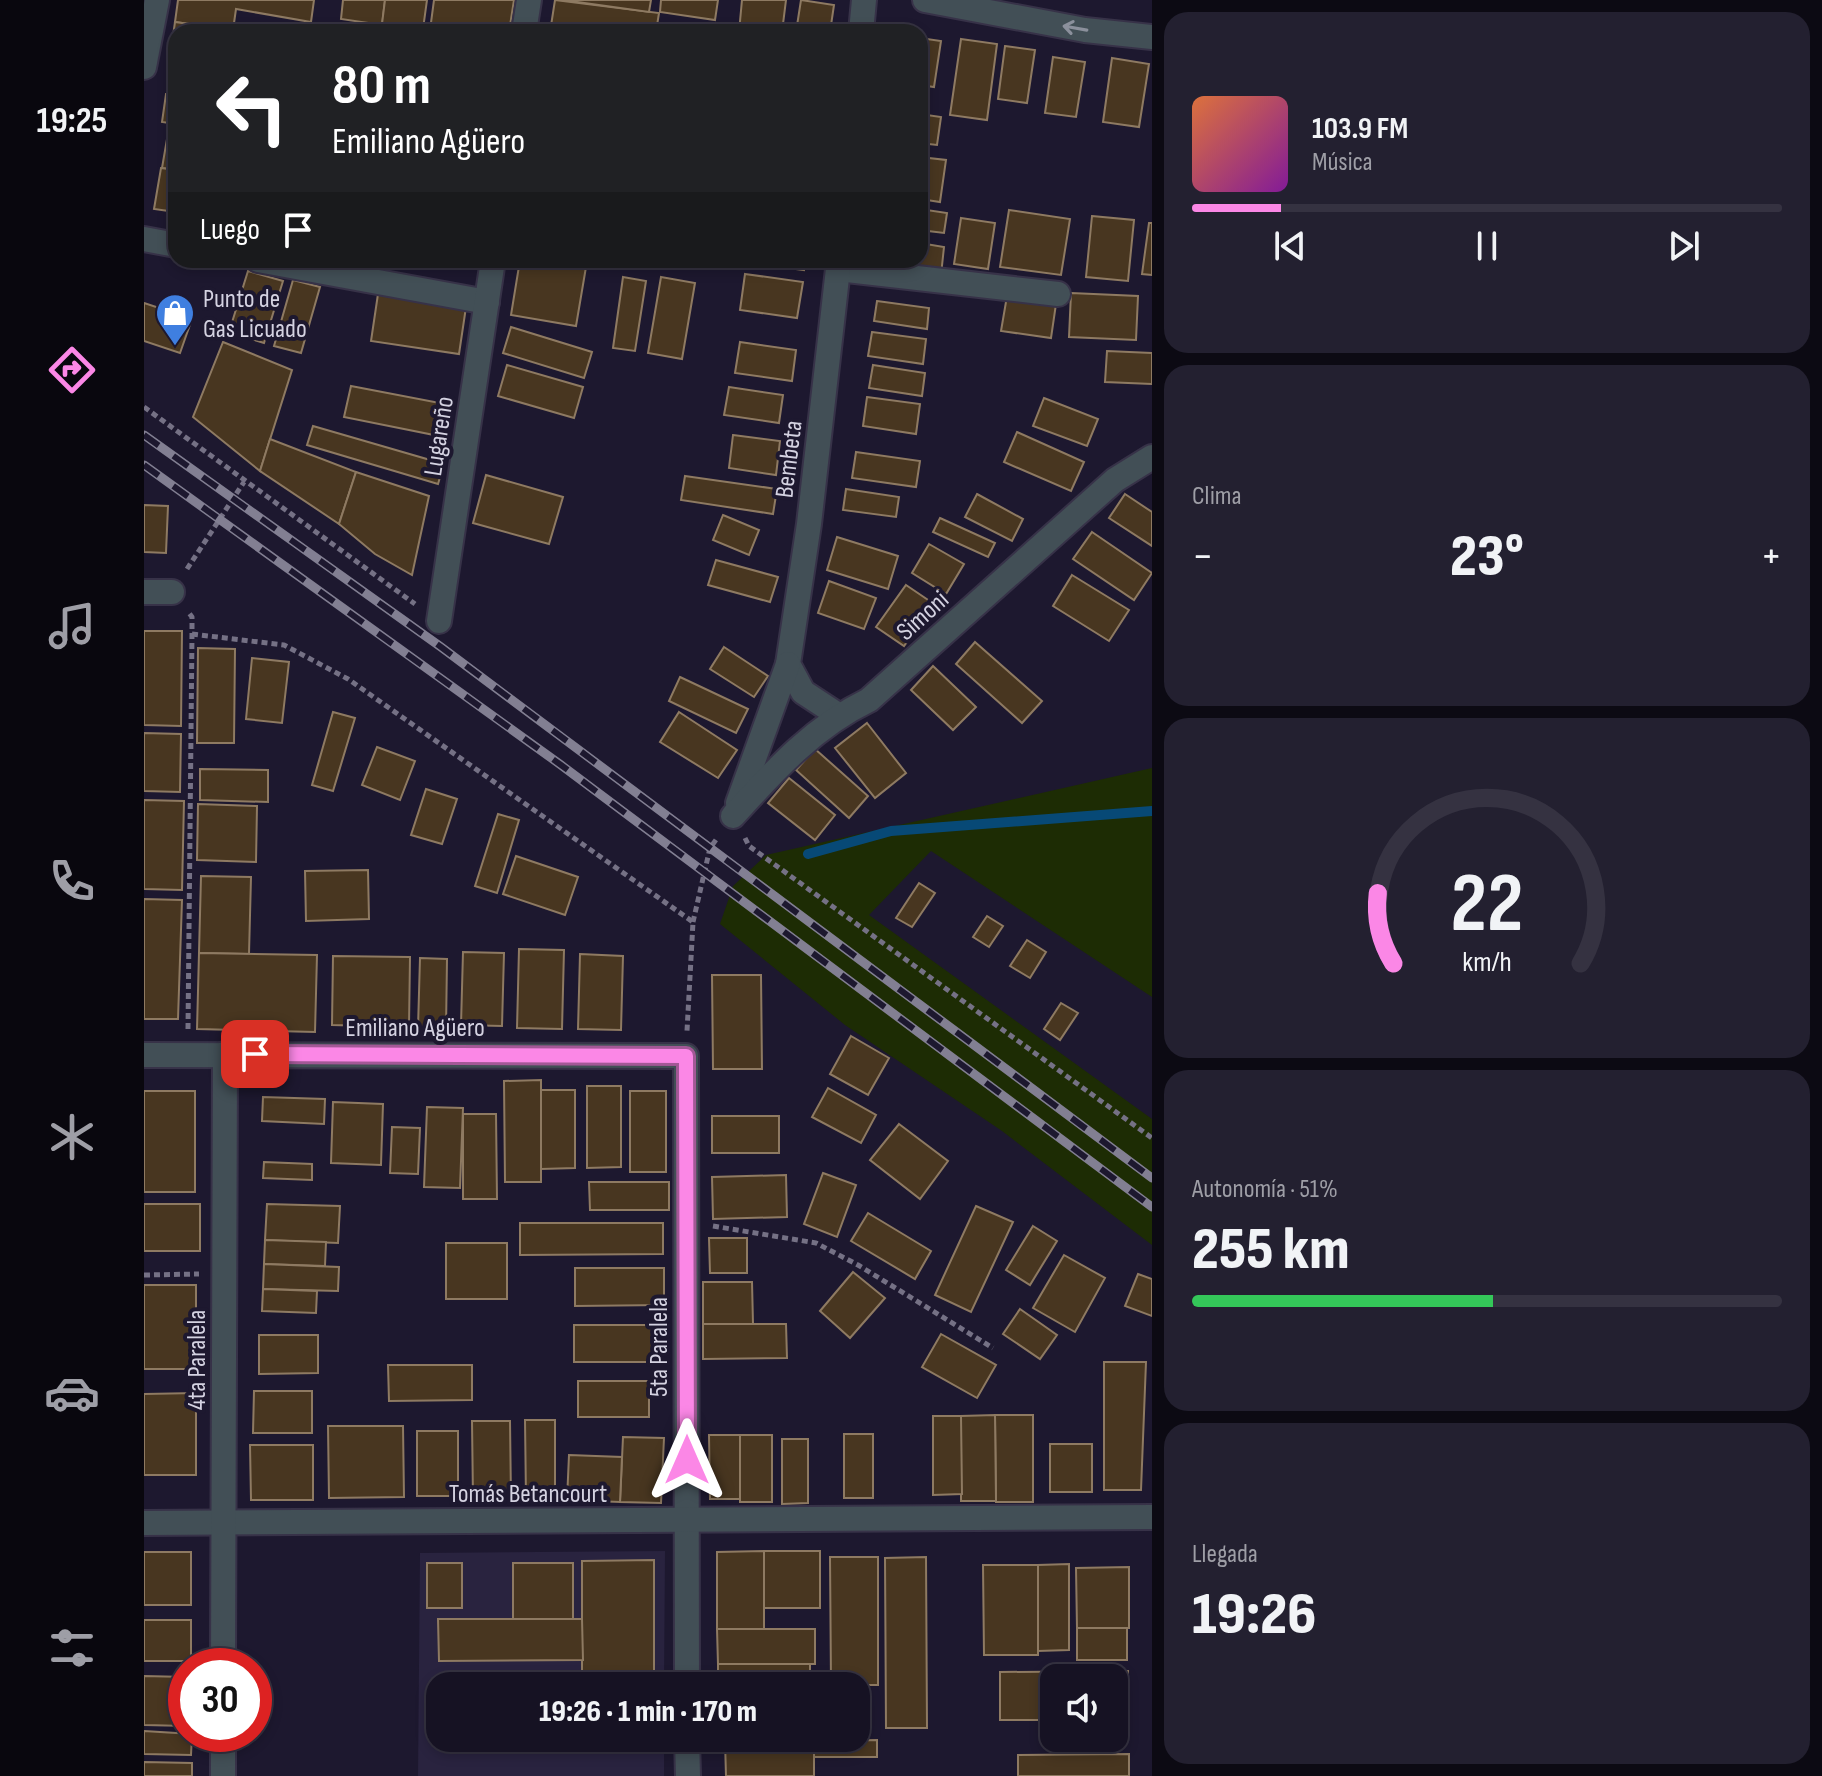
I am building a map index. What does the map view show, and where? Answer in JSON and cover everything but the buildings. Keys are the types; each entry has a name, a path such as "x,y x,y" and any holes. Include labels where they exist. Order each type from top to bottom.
{"street":[{"path":"144,67 157,0"},
{"path":"525,24 529,0"},
{"path":"862,24 864,0"},
{"path":"925,0 1085,30 1152,37"},
{"path":"144,239 168,244"},
{"path":"302,268 487,302"},
{"name":"Lugareño","path":"439,621 492,268"},
{"name":"Bembeta","path":"733,816 788,664 809,524 838,268"},
{"path":"861,268 1058,294"},
{"name":"Simoni","path":"733,816 782,761 838,715 869,700 1115,480 1152,457"},
{"path":"144,592 172,592"},
{"path":"788,664 803,692 838,715"},
{"name":"4ta Paralela","path":"223,1648 225,1054"},
{"name":"Emiliano Agüero","path":"144,1055 686,1056"},
{"name":"5ta Paralela","path":"686,1056 687,1672"},
{"name":"Tomás Betancourt","path":"144,1523 1152,1517"},
{"path":"223,1752 223,1776"},
{"path":"687,1752 688,1776"}],"path":[{"path":"144,407 439,621"},
{"path":"188,1054 192,617 172,592 244,482"},
{"path":"192,634 284,645 348,679 693,922"},
{"path":"686,1056 693,922 710,848 733,816 749,846 1152,1138"},
{"path":"686,1221 816,1243 858,1265 993,1348"},
{"path":"144,1275 224,1274"}],"shaded area":[{"path":"665,1551 664,1672 426,1672 426,1752 664,1752 664,1776 418,1776 420,1553"}],"green space":[{"path":"1152,768 1152,997 931,851 869,915 1152,1119 1152,1245 1002,1131 845,1025 720,924 733,886 766,855"}],"waterway":[{"path":"808,854 891,831 1152,811"}],"railway":[{"path":"144,435 441,647 1152,1178"},
{"path":"144,465 561,765 1152,1207"}],"place":[{"name":"Punto de Gas Licuado","path":"175,347"}],"route":[{"path":"255,1054 686,1056 687,1460"}]}
